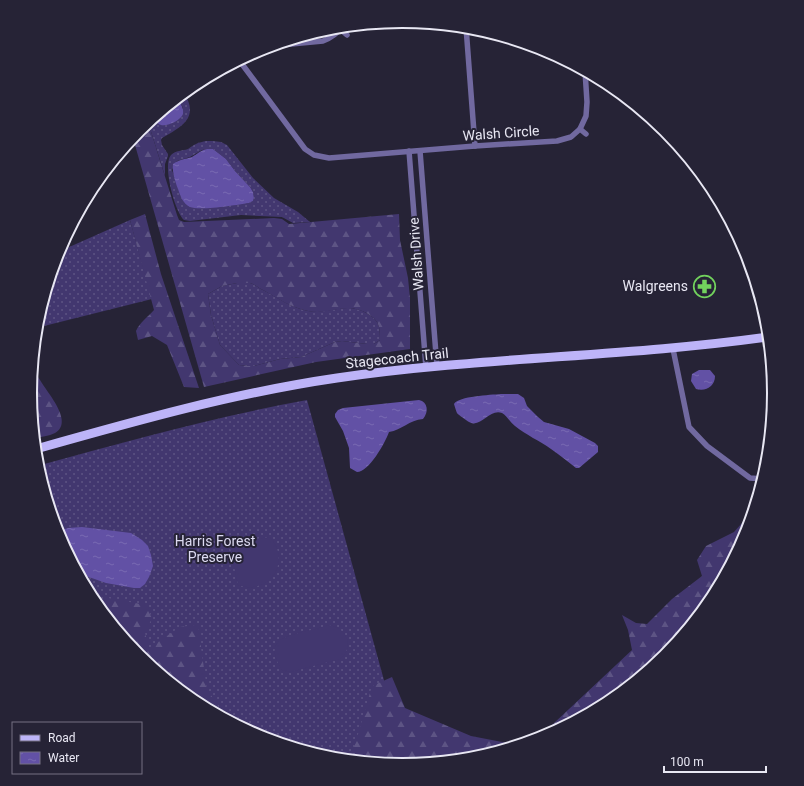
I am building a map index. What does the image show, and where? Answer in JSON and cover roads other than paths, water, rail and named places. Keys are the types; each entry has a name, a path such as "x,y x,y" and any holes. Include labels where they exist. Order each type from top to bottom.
{"main road":[{"name":"Stagecoach Trail","path":"41,448 166,413 246,394 337,378 436,367 673,348 763,338"}],"street":[{"path":"293,44 316,43 329,39 334,34"},
{"path":"467,34 475,146"},
{"path":"243,65 302,146 314,155 329,158 420,150"},
{"path":"585,78 587,108 586,116 580,129 586,134"},
{"name":"Walsh Circle","path":"420,150 557,141 571,136 580,129"},
{"name":"Walsh Drive","path":"420,150 436,367"},
{"name":"Walsh Drive","path":"409,151 426,368"},
{"path":"420,289 430,289"},
{"path":"673,348 689,427 707,446 750,478 757,479"}],"water":[{"path":"180,103 183,114 177,121 164,125 157,123"},
{"path":"207,149 213,149 226,159 250,187 253,192 253,201 249,203 210,208 195,208 185,204 181,197 173,173 173,164 192,157"},
{"path":"699,370 710,370 715,376 715,380 712,385 703,390 696,389 691,381 692,374"},
{"path":"518,394 524,398 527,406 544,422 569,429 595,443 598,446 598,452 579,468 576,468 547,446 519,429 502,413 497,412 480,422 471,423 456,411 454,404 462,399 483,395"},
{"path":"419,400 426,405 427,408 423,419 414,421 389,432 376,456 362,471 357,472 350,468 349,448 343,431 335,417 338,410 343,408"},
{"path":"82,527 131,533 142,540 148,546 153,566 145,584 140,588 134,588 106,583 87,576 64,530"}],"place":[{"name":"Walgreens","path":"704,286"}],"park label":[{"name":"Harris Forest Preserve","path":"215,550"}]}
